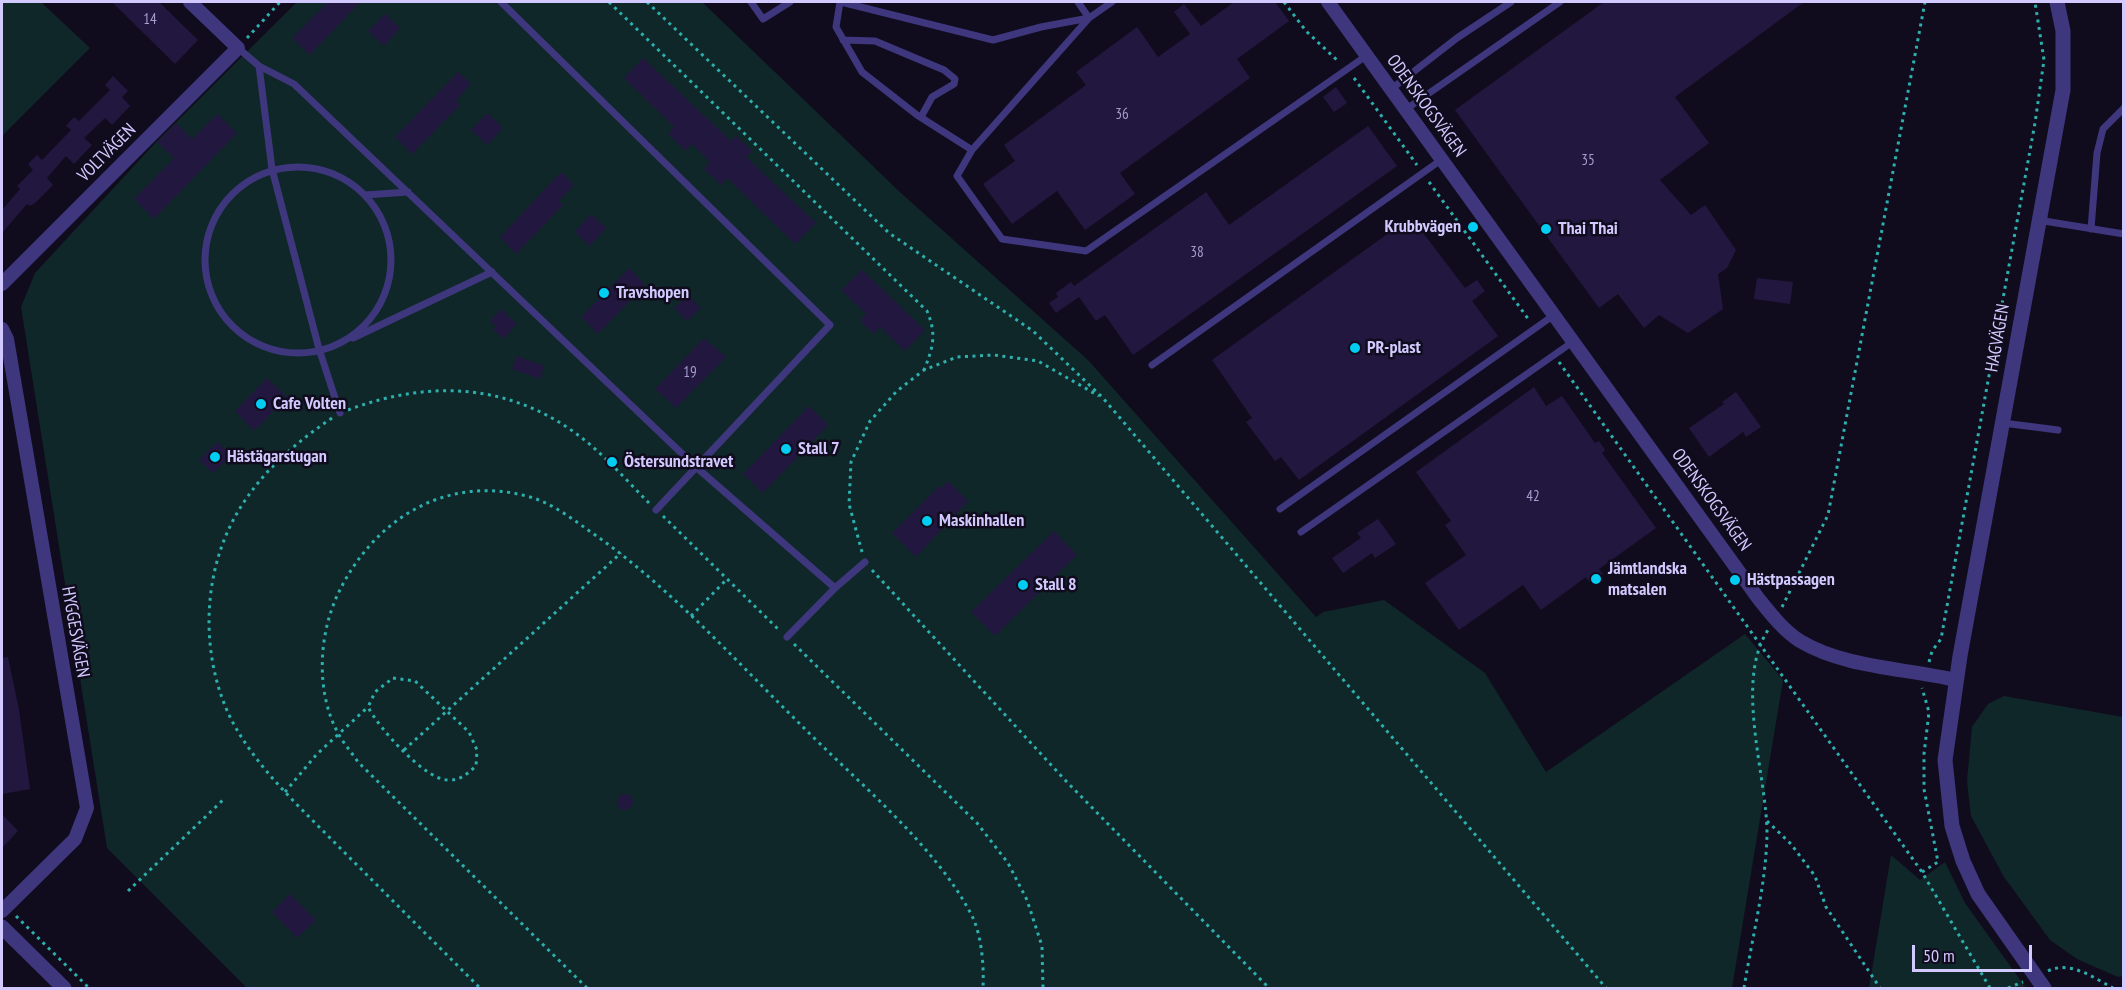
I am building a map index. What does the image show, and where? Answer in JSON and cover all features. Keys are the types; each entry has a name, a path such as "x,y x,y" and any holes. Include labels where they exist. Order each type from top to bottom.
{"street":[{"path":"190,2 238,48"},
{"name":"ODENSKOGSVÄGEN","path":"1328,2 1775,619 1799,640 1833,657 1956,680"},
{"name":"HAGVÄGEN","path":"1956,680 2063,90 2063,31 2057,2"},
{"name":"VOLTVÄGEN","path":"2,284 238,48"},
{"name":"HYGGESVÄGEN","path":"2,329 7,339 87,808 75,839 4,909"},
{"path":"1956,680 1946,760 1952,826 1978,894 2040,983"},
{"path":"2,927 64,988"}],"lane":[{"path":"501,2 830,325 656,510"},
{"path":"751,2 763,19 790,2"},
{"path":"972,150 921,117 862,72 836,27 840,2 993,40 1041,27 1089,18"},
{"path":"1078,2 1089,18"},
{"path":"1112,2 1089,18 972,150 957,176 1002,239 1086,251 1366,56"},
{"path":"1390,90 1456,38 1511,2"},
{"path":"1405,110 1560,2"},
{"path":"843,40 875,41 944,70 955,79 954,84 932,97 921,117"},
{"path":"238,48 259,66 294,84 696,467 835,588"},
{"path":"259,66 272,169 319,349 340,412"},
{"path":"2091,229 2097,153 2103,129 2124,108"},
{"path":"1152,364 1441,160"},
{"path":"349,340 373,313 388,286 391,254 384,222 366,195 341,177 311,167 272,169 252,178 229,197 212,222 204,251 206,281 218,309 237,331 262,347 291,354 349,340 492,272"},
{"path":"366,195 408,192"},
{"path":"2038,220 2124,234"},
{"path":"1280,509 1554,315"},
{"path":"1300,532 1574,341"},
{"path":"2003,423 2058,430"},
{"path":"787,637 835,588 865,562"}],"path":[{"path":"238,48 280,2"},
{"path":"609,2 927,311 934,328 934,345 924,370"},
{"path":"647,2 889,233 1033,331 1103,399 1606,988"},
{"path":"1284,2 1306,31 1347,69 1534,328"},
{"path":"1744,988 1762,880 1766,820 1753,693 1761,642 1828,515 1925,2"},
{"path":"1922,872 1938,862 1924,789 1924,754 1929,712 1922,691 1932,651 1941,639 2035,123 2044,60 2036,2"},
{"path":"1103,399 1038,361 994,355 957,357 924,370 897,391 870,421 851,462 849,504 865,562 1064,779 1269,988"},
{"path":"1554,355 1761,642 1922,872 1990,988"},
{"path":"480,988 285,792 248,747 231,718 220,691 209,632 215,569 225,538 243,502 267,472 301,438 340,412 373,400 411,393 472,390 506,397 533,407 567,427 588,443 977,823 1008,863 1027,900 1042,946 1043,988"},
{"path":"587,988 358,762 338,734 325,691 322,666 324,633 333,605 361,553 378,534 401,517 427,503 458,492 493,492 531,497 562,511 621,553 692,616 926,851 957,892 974,920 984,974 983,988"},
{"path":"404,750 621,553"},
{"path":"692,616 728,579"},
{"path":"285,792 338,734 368,707 375,692 393,678 415,681 469,732 477,750 476,766 459,779 446,780 430,774 376,721 368,707"},
{"path":"128,891 224,799"},
{"path":"1766,820 1791,844 1815,876 1826,907 1880,988"},
{"path":"4,909 89,988"},
{"path":"2008,988 2040,983 2055,967 2069,967 2113,988"}],"green space":[{"path":"2,2 41,2 90,48 2,136"},
{"name":"Östersundstravet","path":"297,2 702,2 902,194 1088,360 1316,617 1323,612 1384,600 1485,673 1546,772 1745,634 1783,680 1732,988 247,988 107,848 21,307 35,273 157,141"},
{"path":"2004,696 2123,717 2123,976 2118,977 2077,959 2050,940 2004,877 1971,816 1967,781 1972,727 1988,704"},
{"path":"1891,855 1920,880 1945,862 1965,903 2026,988 1869,988"}],"building":[{"path":"112,2 159,2 198,40 175,64"},
{"path":"328,2 360,2 310,55 292,38"},
{"path":"1234,2 1275,2 1289,21 1237,59 1250,78 1120,173 1135,194 1085,230 1057,191 1012,224 983,184 1015,161 1004,145 1086,85 1076,72 1137,27 1158,57 1190,34 1174,12 1184,4 1201,26"},
{"path":"1604,2 1804,2 1675,97 1709,143 1660,180 1691,215 1705,205 1736,250 1727,268 1718,274 1723,309 1688,333 1659,315 1644,328 1618,294 1599,308 1455,110"},
{"path":"385,14 400,28 384,46 368,31"},
{"path":"643,58 731,141 736,136 752,151 746,157 816,223 795,244 727,178 721,185 704,169 710,162 692,144 686,151 668,134 674,127 624,78"},
{"path":"458,72 471,84 456,101 460,105 412,154 395,137"},
{"path":"113,76 128,91 122,97 130,106 112,125 105,118 84,138 92,145 74,164 66,156 47,178 53,185 35,203 30,206 27,204 2,233 2,210 20,189 17,186 33,170 28,164 37,155 42,160 71,130 66,126 74,117 79,121 110,90 105,85"},
{"path":"1336,87 1347,103 1334,112 1323,97"},
{"path":"487,113 503,128 487,145 471,130"},
{"path":"217,114 237,133 154,219 134,199 174,158 157,142 176,123 192,139"},
{"path":"1368,126 1397,166 1133,355 1105,315 1096,321 1079,297 1056,313 1049,303 1058,297 1056,293 1071,282 1074,286 1206,192 1229,225"},
{"path":"561,172 574,185 559,201 563,205 516,254 500,237"},
{"path":"591,214 606,228 590,246 575,232"},
{"name":"PR-plast","path":"1411,217 1465,288 1477,280 1485,291 1472,301 1498,336 1299,480 1281,457 1275,461 1246,422 1252,418 1212,360"},
{"path":"629,268 645,285 598,334 581,317"},
{"path":"862,270 925,330 905,351 880,327 874,334 860,321 866,314 841,290"},
{"path":"1757,278 1793,282 1790,304 1754,299"},
{"path":"688,295 701,308 687,321 674,308"},
{"path":"501,309 517,324 503,339 493,329 496,326 490,321"},
{"path":"704,338 726,357 676,408 655,389"},
{"path":"517,356 544,366 540,379 512,369"},
{"name":"Cafe Volten","path":"267,378 287,397 254,431 235,411"},
{"path":"1534,387 1546,406 1562,396 1595,443 1599,441 1605,450 1602,453 1656,528 1599,569 1603,574 1590,583 1586,577 1541,610 1523,585 1459,630 1425,583 1466,555 1445,525 1451,521 1416,472"},
{"path":"1736,392 1761,427 1746,437 1743,432 1709,457 1689,428 1724,404 1722,402"},
{"name":"Stall 7","path":"809,406 828,425 763,493 743,474"},
{"name":"Hästägarstugan","path":"217,442 231,455 213,473 199,460"},
{"name":"Maskinhallen","path":"948,481 968,501 916,557 892,533 939,486 941,488"},
{"path":"1378,519 1396,544 1375,558 1372,553 1343,573 1332,558 1361,538 1357,533"},
{"name":"Stall 8","path":"1054,531 1077,555 995,636 971,612"},
{"path":"8,657 19,710 30,789 2,794 2,658"},
{"path":"622,794 628,794 633,802 631,808 622,810 617,805 617,799"},
{"path":"2,814 18,831 2,848"},
{"path":"290,894 316,920 297,938 272,912"}],"place":[{"name":"Krubbvägen","path":"1473,227"},
{"name":"Thai Thai","path":"1546,229"},
{"name":"Travshopen","path":"604,293"},
{"name":"PR-plast","path":"1355,348"},
{"name":"Cafe Volten","path":"261,404"},
{"name":"Stall 7","path":"786,449"},
{"name":"Hästägarstugan","path":"215,457"},
{"name":"Östersundstravet","path":"612,462"},
{"name":"Maskinhallen","path":"927,521"},
{"name":"Jämtlandska matsalen","path":"1596,579"},
{"name":"Hästpassagen","path":"1735,580"},
{"name":"Stall 8","path":"1023,585"}]}
